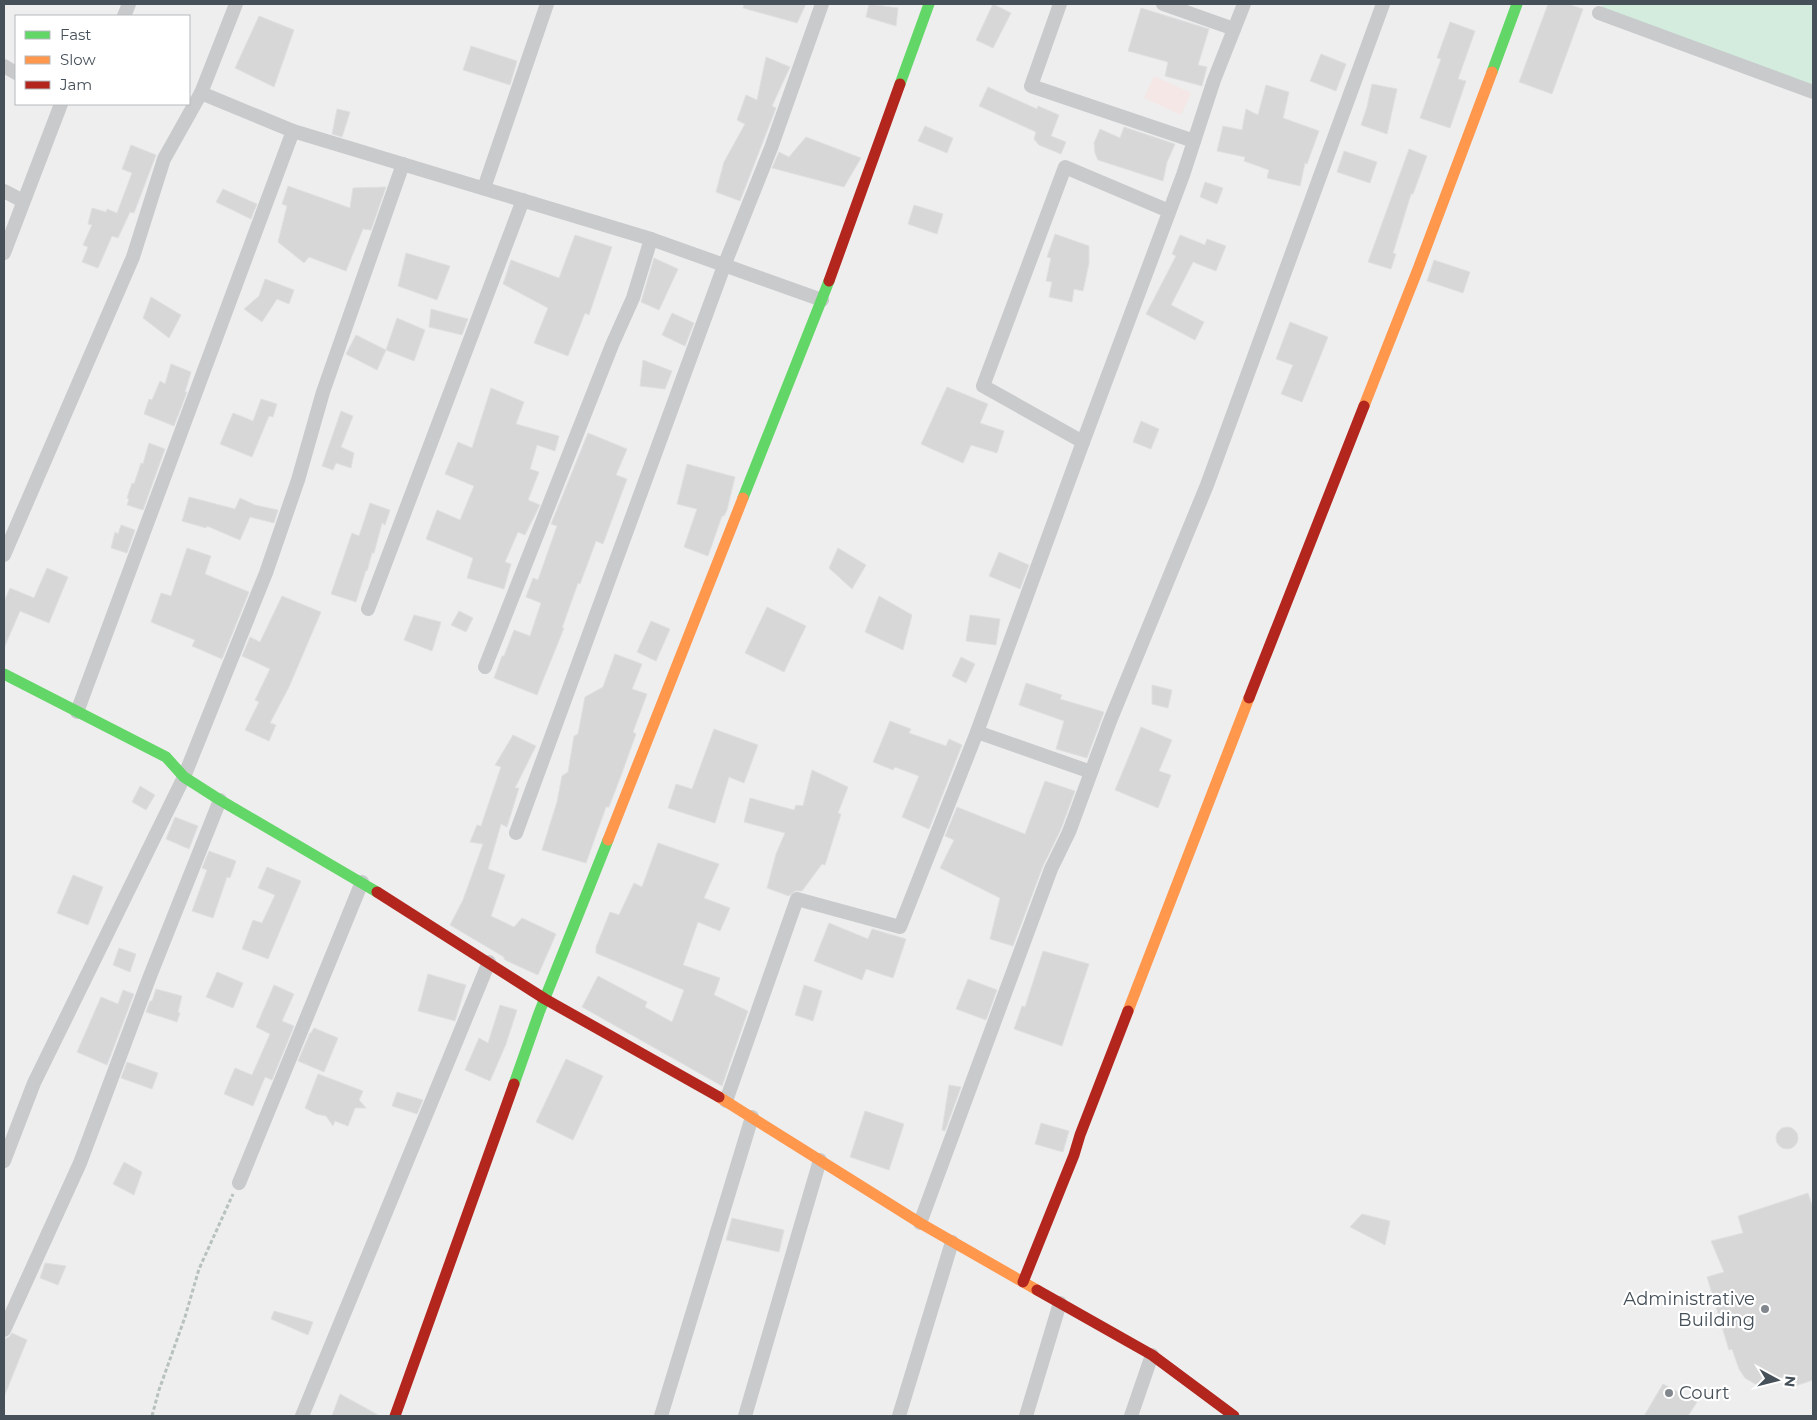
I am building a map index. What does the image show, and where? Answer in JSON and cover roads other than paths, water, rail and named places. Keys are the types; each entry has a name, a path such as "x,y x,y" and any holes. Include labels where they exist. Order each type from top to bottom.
{"street":[{"path":"4,555 133,257 164,159 201,94 236,4"},
{"path":"484,188 547,4"},
{"path":"516,833 724,266 771,148 822,4"},
{"path":"395,1416 545,998 822,300 930,4"},
{"path":"1060,4 1031,86 1194,140"},
{"path":"1163,4 1234,29"},
{"path":"726,1101 797,899 900,927 977,732 1170,211 1214,80 1244,4"},
{"path":"920,1224 1051,869 1069,832 1110,721 1207,485 1384,4"},
{"path":"1022,1282 1074,1155 1080,1134 1293,585 1418,269 1517,4"},
{"path":"1599,13 1813,92"},
{"path":"4,66 15,72"},
{"path":"201,94 293,131 651,239 822,300"},
{"path":"4,252 61,105"},
{"path":"77,712 293,131"},
{"path":"4,1161 34,1083 184,777 266,573 298,480 323,392 403,164"},
{"path":"1083,442 983,386 1065,167 1170,211"},
{"path":"4,191 24,201"},
{"path":"368,609 523,200"},
{"path":"485,666 612,346 633,298 651,239"},
{"path":"4,674 166,756 184,777 220,800 362,882 545,998 726,1101 920,1224 1152,1355 1231,1415"},
{"path":"977,732 1091,772"},
{"path":"4,1330 80,1163 150,976 220,800"},
{"path":"239,1183 362,882"},
{"path":"302,1416 489,962"},
{"path":"661,1416 752,1117"},
{"path":"745,1416 820,1160"},
{"path":"899,1416 952,1242"},
{"path":"1026,1416 1060,1303"},
{"path":"1131,1416 1152,1355"}],"place":[{"name":"Administrative Building","path":"1765,1309"},
{"name":"Court","path":"1669,1393"}]}
